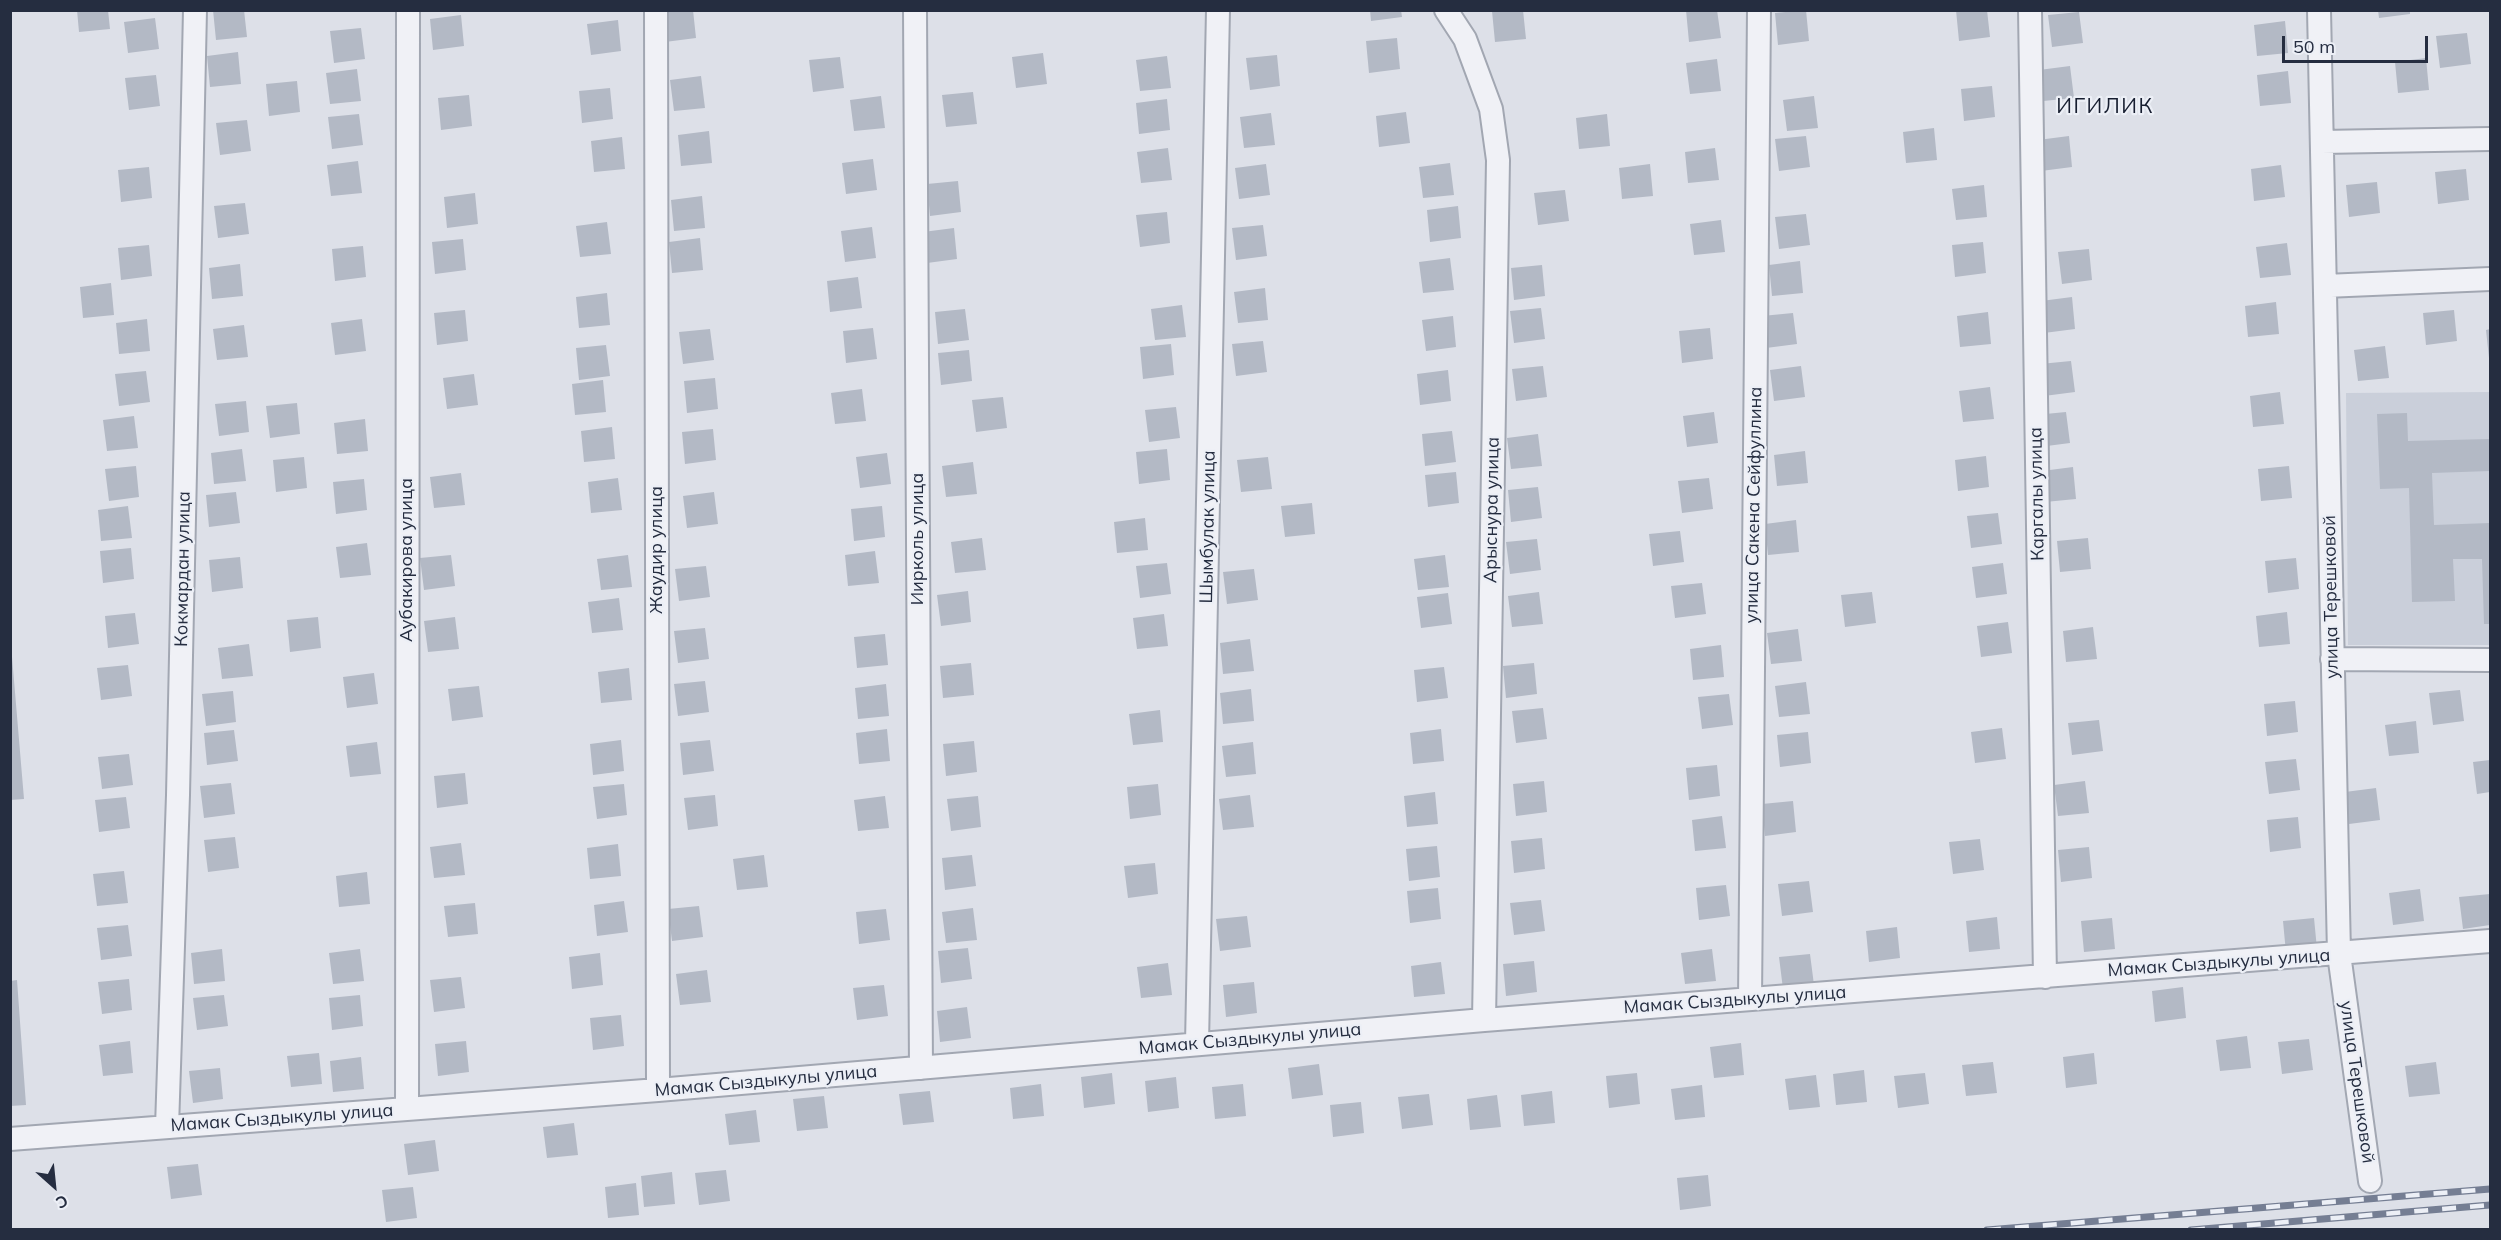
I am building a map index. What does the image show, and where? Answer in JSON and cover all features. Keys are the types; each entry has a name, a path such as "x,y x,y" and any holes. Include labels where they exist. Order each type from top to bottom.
{"street":[{"name":"Кокмардан улица","path":"167,1127 178,771 195,10"},
{"name":"Аубакирова улица","path":"407,1109 408,10"},
{"name":"Жаудир улица","path":"656,10 658,1089"},
{"name":"Иирколь улица","path":"915,10 921,1068"},
{"name":"Шымбулак улица","path":"1197,1043 1218,10"},
{"name":"Арыснура улица","path":"1446,10 1465,39 1491,109 1498,160 1484,1020"},
{"name":"улица Сакена Сейфуллина","path":"1750,999 1759,10"},
{"name":"Каргалы улица","path":"2030,10 2045,977"},
{"name":"улица Терешковой","path":"2319,10 2339,954 2370,1181"},
{"path":"2322,142 2490,140"},
{"path":"2325,286 2490,279"},
{"path":"2332,659 2490,660"},
{"name":"Мамак Сыздыкулы улица","path":"10,1139 2490,941"}],"shaded area":[{"path":"2490,392 2490,645 2348,645 2346,393"}],"building":[{"path":"77,10 108,10 110,29 79,32"},
{"path":"213,10 244,10 247,37 216,40"},
{"path":"693,10 696,38 665,42 662,11"},
{"path":"1370,10 1401,10 1402,17 1371,21"},
{"path":"1523,10 1526,39 1495,42 1492,11"},
{"path":"1686,10 1717,10 1721,38 1689,42"},
{"path":"1806,10 1809,41 1778,45 1775,13"},
{"path":"1956,10 1987,10 1990,37 1959,41"},
{"path":"2378,10 2410,10 2410,14 2379,18"},
{"path":"2079,12 2083,43 2052,47 2048,15"},
{"path":"461,15 464,46 433,50 430,19"},
{"path":"155,18 159,49 128,53 124,22"},
{"path":"618,20 621,51 591,55 587,24"},
{"path":"2285,21 2288,53 2257,56 2254,25"},
{"path":"361,28 365,59 334,63 330,31"},
{"path":"2467,33 2471,64 2440,68 2436,36"},
{"path":"1397,38 1400,69 1369,73 1366,41"},
{"path":"238,52 241,84 210,87 207,56"},
{"path":"1043,53 1047,84 1016,88 1012,57"},
{"path":"1277,55 1280,86 1250,90 1246,58"},
{"path":"1167,56 1171,88 1140,91 1136,60"},
{"path":"840,57 844,88 813,92 809,60"},
{"path":"2426,58 2429,90 2398,93 2395,62"},
{"path":"1717,59 1721,91 1690,94 1686,63"},
{"path":"2070,66 2074,98 2043,101 2039,70"},
{"path":"357,69 361,101 330,104 326,73"},
{"path":"2288,71 2291,103 2260,106 2257,75"},
{"path":"156,75 160,106 129,110 125,78"},
{"path":"701,76 705,108 674,111 670,80"},
{"path":"297,81 300,112 269,116 266,84"},
{"path":"1992,86 1995,117 1964,121 1961,89"},
{"path":"610,88 613,119 582,123 579,91"},
{"path":"973,92 977,124 946,127 942,95"},
{"path":"469,95 472,126 441,130 438,98"},
{"path":"881,96 885,128 854,131 850,100"},
{"path":"1814,96 1818,128 1787,131 1783,100"},
{"path":"1167,99 1170,130 1139,134 1136,103"},
{"path":"1406,112 1410,143 1379,147 1376,116"},
{"path":"1271,113 1275,145 1244,148 1240,117"},
{"path":"359,114 363,145 332,149 328,117"},
{"path":"1607,114 1610,146 1579,149 1576,118"},
{"path":"247,120 251,151 220,155 216,123"},
{"path":"1934,128 1937,160 1906,163 1903,132"},
{"path":"709,131 712,163 681,166 678,135"},
{"path":"1806,136 1810,167 1779,171 1775,139"},
{"path":"2069,136 2072,167 2041,171 2038,140"},
{"path":"622,137 625,169 594,172 591,141"},
{"path":"1168,148 1172,180 1141,183 1137,152"},
{"path":"1715,148 1719,180 1688,183 1685,152"},
{"path":"873,159 877,190 846,194 842,163"},
{"path":"358,161 362,193 331,196 327,165"},
{"path":"1450,163 1454,195 1423,198 1419,167"},
{"path":"1266,164 1270,195 1239,199 1235,168"},
{"path":"1650,164 1653,196 1622,199 1619,168"},
{"path":"2281,165 2285,197 2254,201 2251,169"},
{"path":"149,167 152,198 121,202 118,170"},
{"path":"2466,169 2469,200 2438,204 2435,172"},
{"path":"958,181 961,212 930,216 927,184"},
{"path":"2377,182 2380,213 2349,217 2346,185"},
{"path":"1984,185 1987,217 1956,220 1952,189"},
{"path":"1565,190 1569,221 1538,225 1534,193"},
{"path":"475,193 478,224 447,228 444,197"},
{"path":"702,196 705,228 674,231 671,200"},
{"path":"245,203 249,234 218,238 214,206"},
{"path":"1458,206 1461,238 1430,242 1427,210"},
{"path":"1167,212 1170,243 1140,247 1136,215"},
{"path":"1806,214 1810,245 1779,249 1775,217"},
{"path":"1721,220 1725,252 1694,255 1690,224"},
{"path":"607,222 611,254 580,257 576,226"},
{"path":"1263,225 1267,256 1236,260 1232,228"},
{"path":"872,227 876,258 845,262 841,231"},
{"path":"954,228 957,259 927,263 923,232"},
{"path":"700,238 703,270 672,273 669,242"},
{"path":"463,239 466,270 435,274 432,242"},
{"path":"1983,242 1986,273 1955,277 1952,245"},
{"path":"2287,243 2291,275 2260,278 2256,247"},
{"path":"149,245 152,276 121,280 118,248"},
{"path":"363,246 366,277 335,281 332,249"},
{"path":"2089,249 2092,280 2062,284 2058,252"},
{"path":"1450,258 1454,290 1423,293 1419,262"},
{"path":"1800,261 1803,293 1772,296 1769,265"},
{"path":"240,264 243,296 212,299 209,268"},
{"path":"1542,265 1545,296 1514,300 1511,268"},
{"path":"858,277 862,308 830,312 827,281"},
{"path":"111,283 114,315 83,318 80,287"},
{"path":"1265,288 1268,320 1238,323 1234,292"},
{"path":"607,293 610,325 579,328 576,297"},
{"path":"2072,297 2075,329 2044,333 2041,301"},
{"path":"2276,302 2279,334 2248,337 2245,306"},
{"path":"1182,305 1186,337 1155,340 1151,309"},
{"path":"1541,308 1545,339 1514,343 1510,311"},
{"path":"965,309 969,340 938,344 935,312"},
{"path":"465,310 468,341 437,345 434,313"},
{"path":"2454,310 2457,341 2426,345 2423,313"},
{"path":"1988,312 1991,344 1960,347 1957,316"},
{"path":"1793,313 1797,344 1766,348 1762,316"},
{"path":"1453,316 1456,347 1426,351 1422,320"},
{"path":"147,319 150,351 119,354 116,323"},
{"path":"362,319 366,351 335,355 331,323"},
{"path":"244,325 248,357 217,360 213,329"},
{"path":"873,328 877,359 846,363 843,331"},
{"path":"1710,328 1713,359 1682,363 1679,331"},
{"path":"710,329 714,360 683,364 679,332"},
{"path":"2490,329 2490,358 2489,358 2486,330"},
{"path":"1263,341 1267,372 1236,376 1232,344"},
{"path":"1171,344 1174,375 1143,379 1140,347"},
{"path":"606,345 610,376 579,380 576,348"},
{"path":"2385,346 2389,378 2358,381 2354,350"},
{"path":"969,350 972,381 941,385 938,353"},
{"path":"2071,361 2075,392 2044,396 2040,364"},
{"path":"1543,366 1547,397 1516,401 1512,369"},
{"path":"1801,366 1805,397 1774,401 1770,370"},
{"path":"1448,370 1451,401 1420,405 1417,374"},
{"path":"146,371 150,402 119,406 115,374"},
{"path":"474,374 478,405 447,409 443,378"},
{"path":"715,378 718,409 687,413 684,381"},
{"path":"603,380 606,412 575,415 572,384"},
{"path":"1990,387 1994,419 1963,422 1959,391"},
{"path":"862,389 866,421 835,424 831,393"},
{"path":"2280,392 2284,424 2253,427 2250,396"},
{"path":"1003,397 1007,428 976,432 972,400"},
{"path":"246,401 249,432 219,436 215,404"},
{"path":"297,403 300,434 270,438 266,406"},
{"path":"1176,407 1180,438 1149,442 1145,410"},
{"path":"1714,412 1718,443 1687,447 1683,416"},
{"path":"2066,412 2070,443 2039,447 2035,415"},
{"path":"2407,413 2408,441 2490,439 2490,471 2432,473 2434,525 2490,523 2490,624 2484,624 2482,559 2453,559 2455,601 2412,602 2409,488 2380,489 2377,414"},
{"path":"134,416 138,448 107,451 103,420"},
{"path":"365,419 368,451 337,454 334,423"},
{"path":"612,427 615,459 584,462 581,431"},
{"path":"713,429 716,460 685,464 682,432"},
{"path":"1452,431 1456,462 1425,466 1422,434"},
{"path":"1538,434 1542,466 1511,469 1507,438"},
{"path":"242,449 246,481 214,484 211,453"},
{"path":"1167,449 1170,480 1139,484 1136,452"},
{"path":"1805,451 1808,483 1777,486 1774,455"},
{"path":"887,453 891,484 860,488 856,457"},
{"path":"1986,456 1989,487 1958,491 1955,460"},
{"path":"304,457 307,488 276,492 273,460"},
{"path":"1268,457 1272,489 1241,492 1237,460"},
{"path":"973,462 977,494 946,497 942,466"},
{"path":"136,466 139,497 109,501 105,469"},
{"path":"2289,466 2292,498 2261,501 2258,469"},
{"path":"2073,467 2076,499 2045,502 2042,471"},
{"path":"1456,472 1459,503 1428,507 1425,475"},
{"path":"461,473 465,505 434,508 430,477"},
{"path":"618,478 622,510 591,513 588,482"},
{"path":"1709,478 1713,509 1682,513 1678,481"},
{"path":"364,479 367,510 336,514 333,482"},
{"path":"1538,487 1542,518 1511,522 1508,490"},
{"path":"236,492 240,523 209,527 206,495"},
{"path":"714,492 718,524 687,528 683,496"},
{"path":"1312,503 1315,534 1285,537 1281,506"},
{"path":"128,506 132,538 101,541 98,510"},
{"path":"882,506 885,537 854,541 851,509"},
{"path":"1998,513 2002,544 1971,548 1967,516"},
{"path":"1145,518 1148,550 1117,553 1114,522"},
{"path":"1796,520 1799,552 1768,555 1765,524"},
{"path":"1680,531 1684,562 1653,566 1649,534"},
{"path":"982,538 986,570 955,573 951,542"},
{"path":"2088,538 2091,569 2060,572 2057,541"},
{"path":"1537,539 1541,570 1510,574 1506,542"},
{"path":"367,543 371,575 340,578 336,547"},
{"path":"131,548 134,579 103,583 100,551"},
{"path":"875,551 879,583 848,586 845,555"},
{"path":"451,555 455,586 424,590 420,558"},
{"path":"628,555 632,587 601,590 597,559"},
{"path":"1445,555 1449,587 1418,590 1414,559"},
{"path":"240,557 243,588 212,592 209,560"},
{"path":"2296,558 2299,589 2268,593 2265,561"},
{"path":"1167,563 1171,594 1140,598 1136,566"},
{"path":"2003,563 2007,594 1976,598 1972,567"},
{"path":"706,566 710,597 679,601 675,569"},
{"path":"1254,569 1258,600 1227,604 1223,572"},
{"path":"1702,583 1706,614 1675,618 1671,586"},
{"path":"968,591 971,622 941,626 937,595"},
{"path":"1539,592 1543,624 1512,627 1508,596"},
{"path":"1872,592 1876,623 1845,627 1841,595"},
{"path":"1448,593 1452,624 1421,628 1417,597"},
{"path":"619,598 623,630 592,633 588,602"},
{"path":"2287,612 2290,644 2259,647 2256,616"},
{"path":"135,613 139,644 108,648 105,616"},
{"path":"1164,614 1168,646 1137,649 1133,618"},
{"path":"318,617 321,648 290,652 287,620"},
{"path":"455,617 459,649 428,652 424,621"},
{"path":"2008,622 2012,653 1981,657 1977,626"},
{"path":"2093,627 2097,659 2066,662 2063,631"},
{"path":"705,628 709,659 678,663 674,631"},
{"path":"1798,629 1802,661 1771,664 1767,633"},
{"path":"10,633 24,799 10,800"},
{"path":"885,634 888,665 857,668 854,637"},
{"path":"1250,639 1254,671 1223,674 1220,643"},
{"path":"249,644 253,676 222,679 218,648"},
{"path":"1721,645 1724,677 1693,680 1690,649"},
{"path":"971,663 974,695 943,698 940,666"},
{"path":"1534,663 1537,694 1506,698 1503,666"},
{"path":"128,665 132,696 101,700 97,668"},
{"path":"1444,667 1448,698 1417,702 1414,670"},
{"path":"629,668 632,700 601,703 598,672"},
{"path":"374,673 378,704 347,708 343,677"},
{"path":"705,681 709,712 678,716 674,684"},
{"path":"1806,682 1810,714 1779,717 1775,686"},
{"path":"886,684 889,716 858,719 855,688"},
{"path":"479,686 483,717 452,721 448,689"},
{"path":"1251,689 1254,721 1223,724 1220,693"},
{"path":"2460,690 2464,721 2433,725 2429,693"},
{"path":"233,691 236,722 206,726 202,694"},
{"path":"1729,694 1733,725 1702,729 1698,697"},
{"path":"2295,701 2298,732 2267,736 2264,704"},
{"path":"1543,708 1547,739 1516,743 1512,711"},
{"path":"1160,710 1163,742 1133,745 1129,714"},
{"path":"2099,720 2103,751 2072,755 2068,723"},
{"path":"2416,721 2419,753 2389,756 2385,725"},
{"path":"2002,728 2006,759 1975,763 1971,732"},
{"path":"887,729 890,761 859,764 856,733"},
{"path":"1441,729 1444,761 1413,764 1410,733"},
{"path":"234,730 238,761 207,765 204,733"},
{"path":"1808,732 1811,763 1780,767 1777,735"},
{"path":"621,740 624,771 593,775 590,744"},
{"path":"710,740 714,771 683,775 680,743"},
{"path":"974,741 977,772 946,776 943,744"},
{"path":"377,742 381,774 350,777 346,746"},
{"path":"1253,742 1256,774 1226,777 1222,746"},
{"path":"129,754 133,785 102,789 98,757"},
{"path":"2296,759 2300,790 2269,794 2265,762"},
{"path":"2490,760 2490,792 2477,794 2473,762"},
{"path":"1717,765 1720,796 1689,800 1686,768"},
{"path":"465,773 468,804 437,808 434,776"},
{"path":"1544,781 1547,812 1516,816 1513,784"},
{"path":"2085,781 2089,813 2058,816 2054,785"},
{"path":"231,783 235,814 204,818 200,786"},
{"path":"624,784 627,815 597,819 593,787"},
{"path":"1158,784 1161,815 1130,819 1127,787"},
{"path":"2376,788 2380,820 2349,824 2345,792"},
{"path":"1435,792 1438,824 1407,827 1404,796"},
{"path":"715,795 718,826 688,830 684,798"},
{"path":"1250,795 1254,827 1223,830 1219,799"},
{"path":"885,796 889,828 858,831 854,800"},
{"path":"978,796 981,827 951,831 947,799"},
{"path":"126,797 130,828 99,832 95,800"},
{"path":"1793,801 1796,832 1765,836 1762,804"},
{"path":"1722,816 1726,848 1695,851 1692,820"},
{"path":"2298,817 2301,848 2270,852 2267,820"},
{"path":"235,837 239,868 208,872 204,840"},
{"path":"1542,838 1545,869 1514,873 1511,841"},
{"path":"1980,839 1984,870 1953,874 1949,842"},
{"path":"461,843 465,875 434,878 430,847"},
{"path":"618,844 621,876 590,879 587,848"},
{"path":"1437,846 1440,877 1409,881 1406,849"},
{"path":"2089,847 2092,878 2061,882 2058,850"},
{"path":"764,855 768,887 737,890 733,859"},
{"path":"972,855 976,886 945,890 942,858"},
{"path":"1155,863 1158,894 1128,898 1124,866"},
{"path":"124,871 128,903 97,906 93,874"},
{"path":"367,872 370,904 339,907 336,876"},
{"path":"1809,881 1813,912 1782,916 1778,884"},
{"path":"1726,885 1730,916 1699,920 1696,888"},
{"path":"1438,888 1441,919 1410,923 1407,891"},
{"path":"2420,889 2424,921 2393,925 2389,893"},
{"path":"2490,894 2490,925 2463,929 2459,897"},
{"path":"1541,900 1545,931 1514,935 1510,903"},
{"path":"624,901 628,932 597,936 594,905"},
{"path":"475,903 478,934 448,937 444,906"},
{"path":"699,906 703,937 672,941 668,909"},
{"path":"973,908 977,940 946,943 942,912"},
{"path":"886,909 890,940 859,944 856,912"},
{"path":"1247,916 1251,947 1220,951 1216,919"},
{"path":"1997,917 2000,949 1969,952 1966,921"},
{"path":"2112,918 2115,949 2084,952 2081,921"},
{"path":"2314,918 2317,949 2286,953 2283,921"},
{"path":"128,925 132,956 101,960 97,928"},
{"path":"1897,927 1900,958 1869,962 1866,931"},
{"path":"968,948 972,979 941,983 938,951"},
{"path":"222,949 225,981 194,984 191,953"},
{"path":"360,949 364,981 333,984 329,953"},
{"path":"1712,949 1716,981 1685,984 1681,953"},
{"path":"600,953 603,985 572,989 569,957"},
{"path":"1810,954 1814,985 1783,989 1779,957"},
{"path":"1534,961 1537,992 1506,996 1503,964"},
{"path":"1441,962 1445,994 1414,997 1411,966"},
{"path":"1168,963 1172,995 1141,998 1137,967"},
{"path":"707,970 711,1002 680,1005 676,974"},
{"path":"461,977 465,1008 434,1012 430,980"},
{"path":"129,979 132,1010 102,1014 98,982"},
{"path":"17,980 26,1105 10,1106 10,981"},
{"path":"1254,982 1257,1013 1226,1017 1223,985"},
{"path":"884,985 888,1016 857,1020 853,988"},
{"path":"2183,987 2186,1018 2155,1022 2152,991"},
{"path":"224,995 228,1026 197,1030 193,998"},
{"path":"360,995 363,1026 332,1030 329,998"},
{"path":"967,1007 971,1038 940,1042 937,1011"},
{"path":"621,1015 624,1046 593,1050 590,1018"},
{"path":"2247,1036 2251,1068 2220,1071 2216,1040"},
{"path":"2309,1039 2313,1070 2282,1074 2278,1042"},
{"path":"130,1041 133,1073 103,1076 99,1045"},
{"path":"466,1041 469,1072 438,1076 435,1044"},
{"path":"1741,1043 1744,1075 1714,1078 1710,1047"},
{"path":"319,1053 322,1084 291,1087 287,1056"},
{"path":"2094,1053 2097,1084 2066,1088 2063,1057"},
{"path":"361,1057 364,1089 333,1092 330,1061"},
{"path":"1993,1062 1997,1093 1966,1096 1962,1065"},
{"path":"2436,1062 2440,1094 2409,1097 2405,1066"},
{"path":"1319,1064 1323,1095 1292,1099 1288,1068"},
{"path":"220,1068 223,1099 193,1103 189,1071"},
{"path":"1864,1070 1867,1102 1836,1105 1833,1074"},
{"path":"1112,1073 1115,1104 1084,1108 1081,1077"},
{"path":"1637,1073 1640,1104 1609,1108 1606,1076"},
{"path":"1925,1073 1929,1104 1898,1108 1894,1076"},
{"path":"1816,1075 1820,1107 1789,1110 1785,1079"},
{"path":"1176,1077 1179,1108 1148,1112 1145,1081"},
{"path":"1041,1084 1044,1116 1013,1119 1010,1088"},
{"path":"1243,1084 1246,1116 1215,1119 1212,1087"},
{"path":"1702,1085 1705,1117 1675,1120 1671,1089"},
{"path":"930,1091 934,1122 903,1125 899,1094"},
{"path":"1552,1091 1555,1123 1524,1126 1521,1095"},
{"path":"1429,1094 1433,1125 1402,1129 1398,1097"},
{"path":"1497,1095 1501,1127 1470,1130 1467,1099"},
{"path":"824,1096 828,1128 797,1131 793,1099"},
{"path":"1361,1102 1364,1133 1333,1137 1330,1105"},
{"path":"756,1110 760,1142 729,1145 725,1114"},
{"path":"574,1123 578,1155 547,1158 543,1127"},
{"path":"435,1140 439,1171 408,1175 404,1144"},
{"path":"198,1164 202,1195 171,1199 167,1167"},
{"path":"726,1170 730,1201 699,1205 695,1173"},
{"path":"672,1172 675,1204 644,1207 641,1176"},
{"path":"1708,1175 1711,1206 1680,1210 1677,1178"},
{"path":"636,1183 639,1215 608,1218 605,1187"},
{"path":"413,1187 417,1218 386,1222 382,1190"}],"railway":[{"path":"1987,1230 2490,1189"},
{"path":"2191,1230 2490,1205"}],"district":[{"name":"ИГИЛИК","path":"2105,107"}]}
